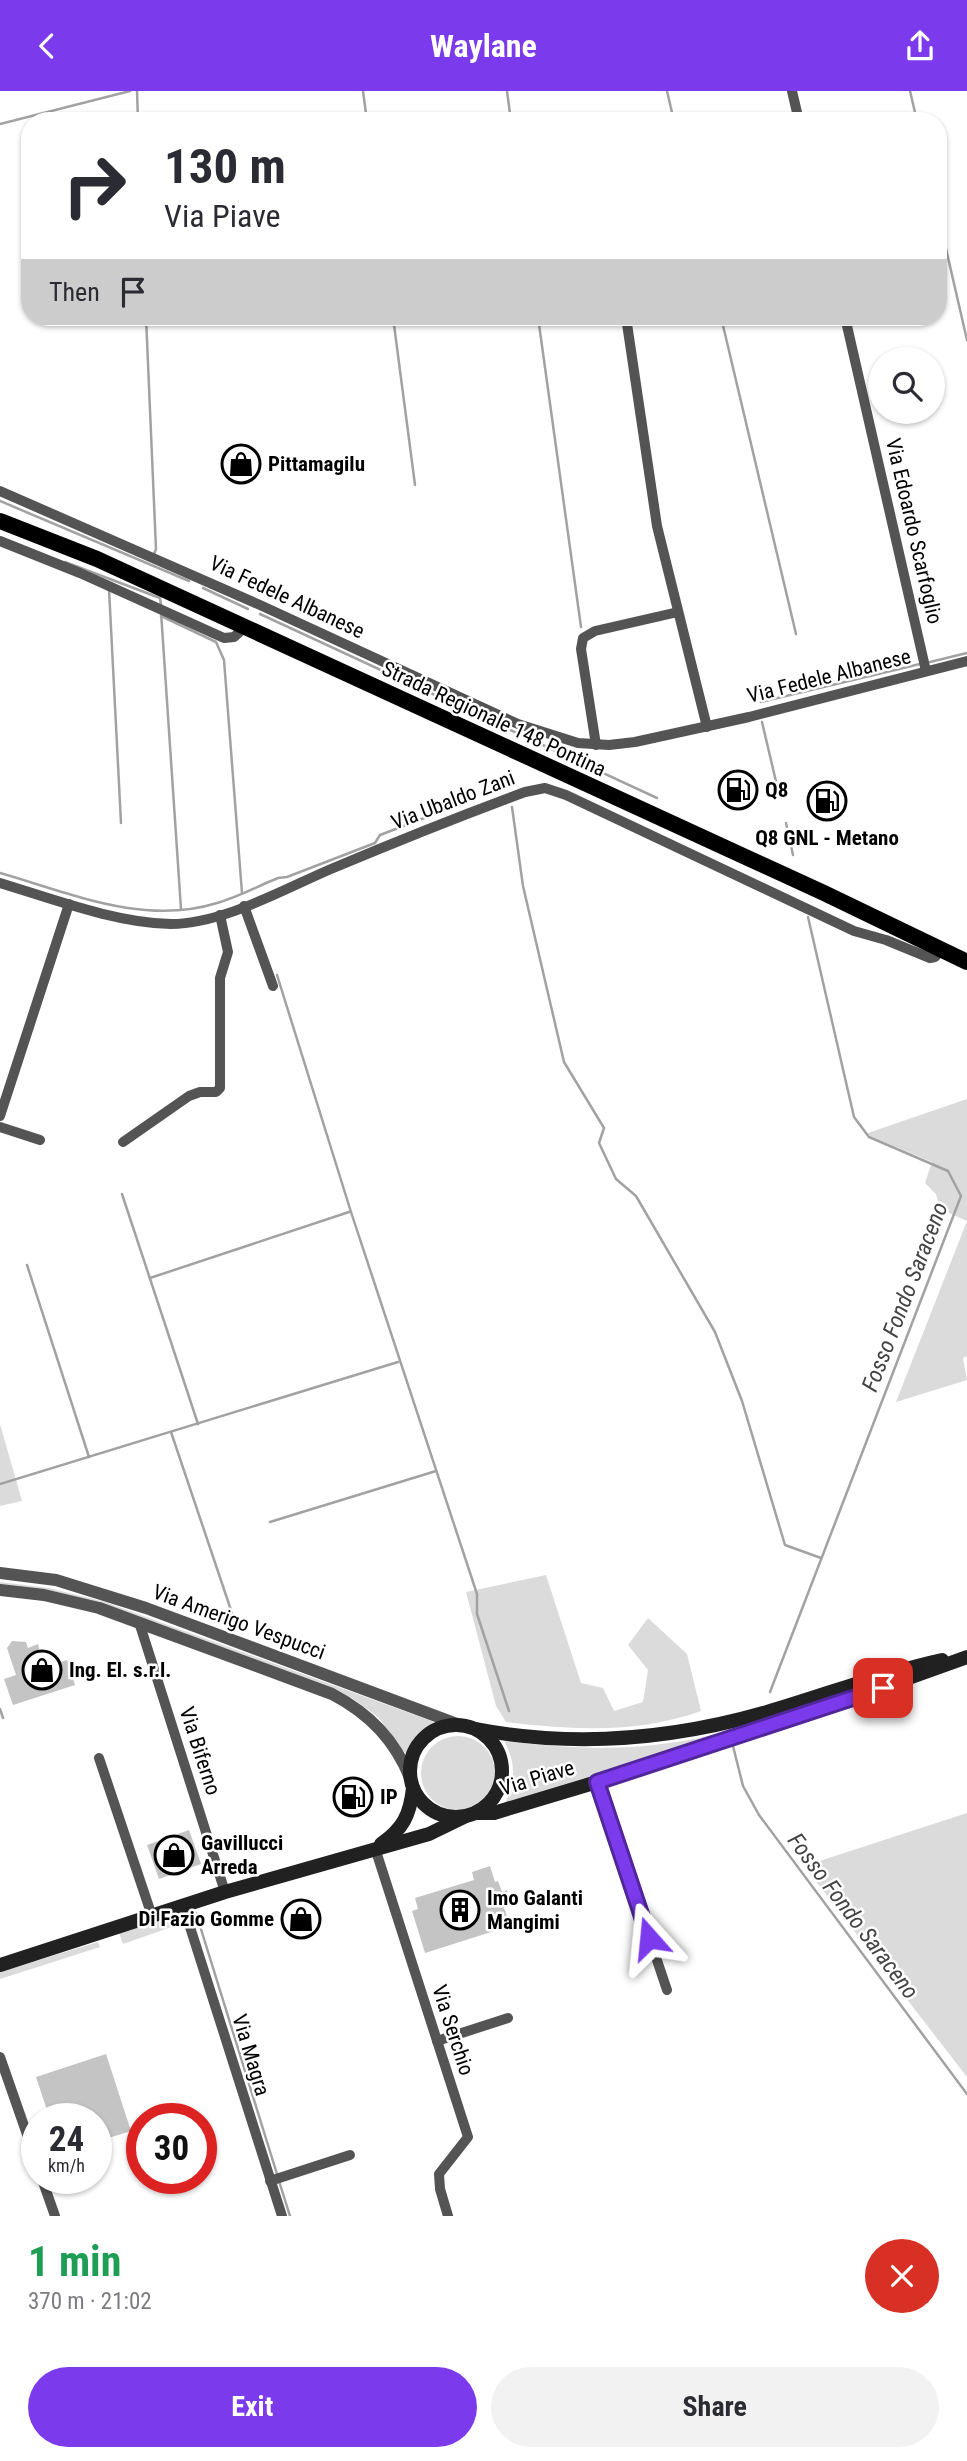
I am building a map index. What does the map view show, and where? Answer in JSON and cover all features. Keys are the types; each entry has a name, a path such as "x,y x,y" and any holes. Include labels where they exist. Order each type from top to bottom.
{"main road":[{"name":"Strada Regionale 148 Pontina","path":"0,521 97,559 824,893 967,962"},
{"name":"Via Piave","path":"476,1729 539,1739 631,1739 678,1732 768,1712 910,1668 967,1656"},
{"name":"Via Piave","path":"0,1965 225,1892 429,1834 470,1815 494,1813 597,1782 839,1703 967,1656"},
{"path":"460,1725 476,1729 488,1737 497,1749 502,1763 502,1778 493,1799 470,1815 439,1814 428,1808 412,1784 412,1759 422,1741 433,1731 460,1725"},
{"name":"Via Piave","path":"375,1848 402,1828 407,1818 412,1784"}],"street":[{"path":"792,91 797,112"},
{"path":"627,326 657,526 707,727"},
{"name":"Via Edoardo Scarfoglio","path":"847,326 926,671"},
{"name":"Via Fedele Albanese","path":"0,491 518,724 560,739 596,745 625,744 707,727 967,661"},
{"path":"0,541 110,586 224,638 234,637 244,627"},
{"path":"596,745 582,641 595,631 678,612"},
{"name":"Via Ubaldo Zani","path":"0,883 69,904 163,923 185,923 244,906 506,799 545,788 566,795 854,931 886,940 930,958 935,957 941,950"},
{"path":"0,1116 69,904"},
{"path":"244,906 273,986"},
{"path":"123,1142 189,1096 197,1092 216,1092 220,1088 220,978 229,952 220,915"},
{"path":"0,1127 40,1140"},
{"name":"Via Amerigo Vespucci","path":"0,1573 56,1580 146,1608 460,1725"},
{"name":"Via Amerigo Vespucci","path":"0,1590 44,1595 88,1605 315,1687 349,1704 386,1735 400,1753 412,1784"},
{"name":"Via Biferno","path":"139,1622 225,1892"},
{"path":"99,1758 152,1916"},
{"path":"597,1782 667,1990"},
{"name":"Via Serchio","path":"375,1848 468,2137 439,2173 440,2189 448,2216"},
{"name":"Via Magra","path":"187,1904 190,1927 282,2216"},
{"path":"437,2041 508,2018"},
{"path":"0,2057 21,2117"},
{"path":"270,2181 350,2155"},
{"path":"47,2194 55,2216"}],"shaded area":[{"path":"967,1099 967,1221 940,1209 936,1194 925,1183 932,1162 868,1133"},
{"path":"967,1221 967,1356 963,1358 967,1380 896,1402"},
{"path":"0,1424 22,1501 0,1506"},
{"path":"546,1575 581,1683 603,1688 614,1711 643,1702 648,1670 628,1645 648,1618 687,1654 701,1711 653,1724 629,1727 555,1727 506,1722 496,1706 466,1592"},
{"path":"0,1582 49,1588 105,1602 434,1722 417,1736 406,1754 378,1717 352,1698 225,1648 0,1586"},
{"path":"774,1718 504,1806 510,1789 513,1765 504,1741 586,1748 628,1747 694,1739"},
{"path":"458,1736 472,1739 484,1747 492,1759 495,1773 492,1787 484,1799 472,1807 458,1810 444,1807 432,1799 424,1787 421,1773 424,1759 432,1747 444,1739"},
{"path":"967,1813 967,2077 804,1866"},
{"path":"180,1913 180,1924 123,1944 119,1933"},
{"path":"98,1942 100,1947 0,1979 0,1972"}],"building":[{"name":"Q8","path":"734,776 751,784 742,803 725,795"},
{"name":"Ing. El. s.r.l.","path":"12,1641 26,1642 28,1648 38,1644 40,1652 50,1651 54,1664 67,1660 75,1685 13,1705 4,1679 16,1675 7,1648"},
{"name":"Gavillucci Arreda","path":"189,1830 201,1864 159,1879 147,1845"},
{"name":"Imo Galanti Mangimi","path":"490,1866 495,1882 498,1881 502,1892 507,1890 510,1901 503,1904 510,1926 425,1953 412,1911 418,1909 415,1898 474,1880 472,1872"},
{"path":"106,2054 126,2116 126,2133 112,2137 112,2103 45,2103 36,2077"}],"waterway":[{"path":"47,112 130,91"},
{"path":"137,91 138,112"},
{"path":"363,91 366,112"},
{"path":"507,91 510,112"},
{"path":"667,91 672,112"},
{"path":"910,91 915,112"},
{"path":"0,124 21,119"},
{"path":"947,253 967,340"},
{"path":"146,326 156,549 154,554"},
{"path":"394,326 415,485"},
{"path":"539,326 581,627"},
{"path":"723,326 796,634"},
{"path":"0,501 189,581"},
{"path":"65,562 160,598 161,605"},
{"path":"203,588 248,609"},
{"path":"109,589 121,823"},
{"path":"161,612 181,909"},
{"path":"260,614 657,798"},
{"path":"161,616 216,642 224,660 242,893"},
{"path":"930,662 967,653"},
{"path":"761,702 920,664"},
{"name":"Fosso Fondo Saraceno","path":"762,722 778,790"},
{"path":"0,873 107,904 162,911 190,909 225,901 278,878 287,877 375,843 380,835 453,807"},
{"path":"512,807 523,886 564,1062 604,1128 599,1143 616,1179 636,1196 715,1332 742,1401 785,1545 821,1558"},
{"name":"Fosso Fondo Saraceno","path":"786,823 793,855"},
{"name":"Fosso Fondo Saraceno","path":"770,1692 961,1196 948,1171 869,1137 854,1117 808,917"},
{"path":"277,975 351,1212 477,1594 477,1614 509,1711"},
{"path":"122,1194 198,1424"},
{"path":"150,1278 349,1212"},
{"path":"27,1265 89,1457"},
{"path":"0,1484 398,1362"},
{"path":"171,1432 234,1619"},
{"path":"270,1522 436,1471"},
{"path":"0,1709 3,1718"},
{"name":"Fosso Fondo Saraceno","path":"733,1746 743,1786 759,1815 967,2094"},
{"path":"196,1913 277,2174"},
{"path":"279,2181 290,2216"}],"place":[{"name":"Pittamagilu","path":"241,464"},
{"name":"Q8","path":"738,790"},
{"name":"Q8 GNL - Metano","path":"827,801"},
{"name":"Ing. El. s.r.l.","path":"42,1670"},
{"name":"IP","path":"353,1797"},
{"name":"Gavillucci Arreda","path":"174,1855"},
{"name":"Imo Galanti Mangimi","path":"460,1910"},
{"name":"Di Fazio Gomme","path":"301,1919"}],"route":[{"path":"649,1938 597,1782 883,1688"}]}
